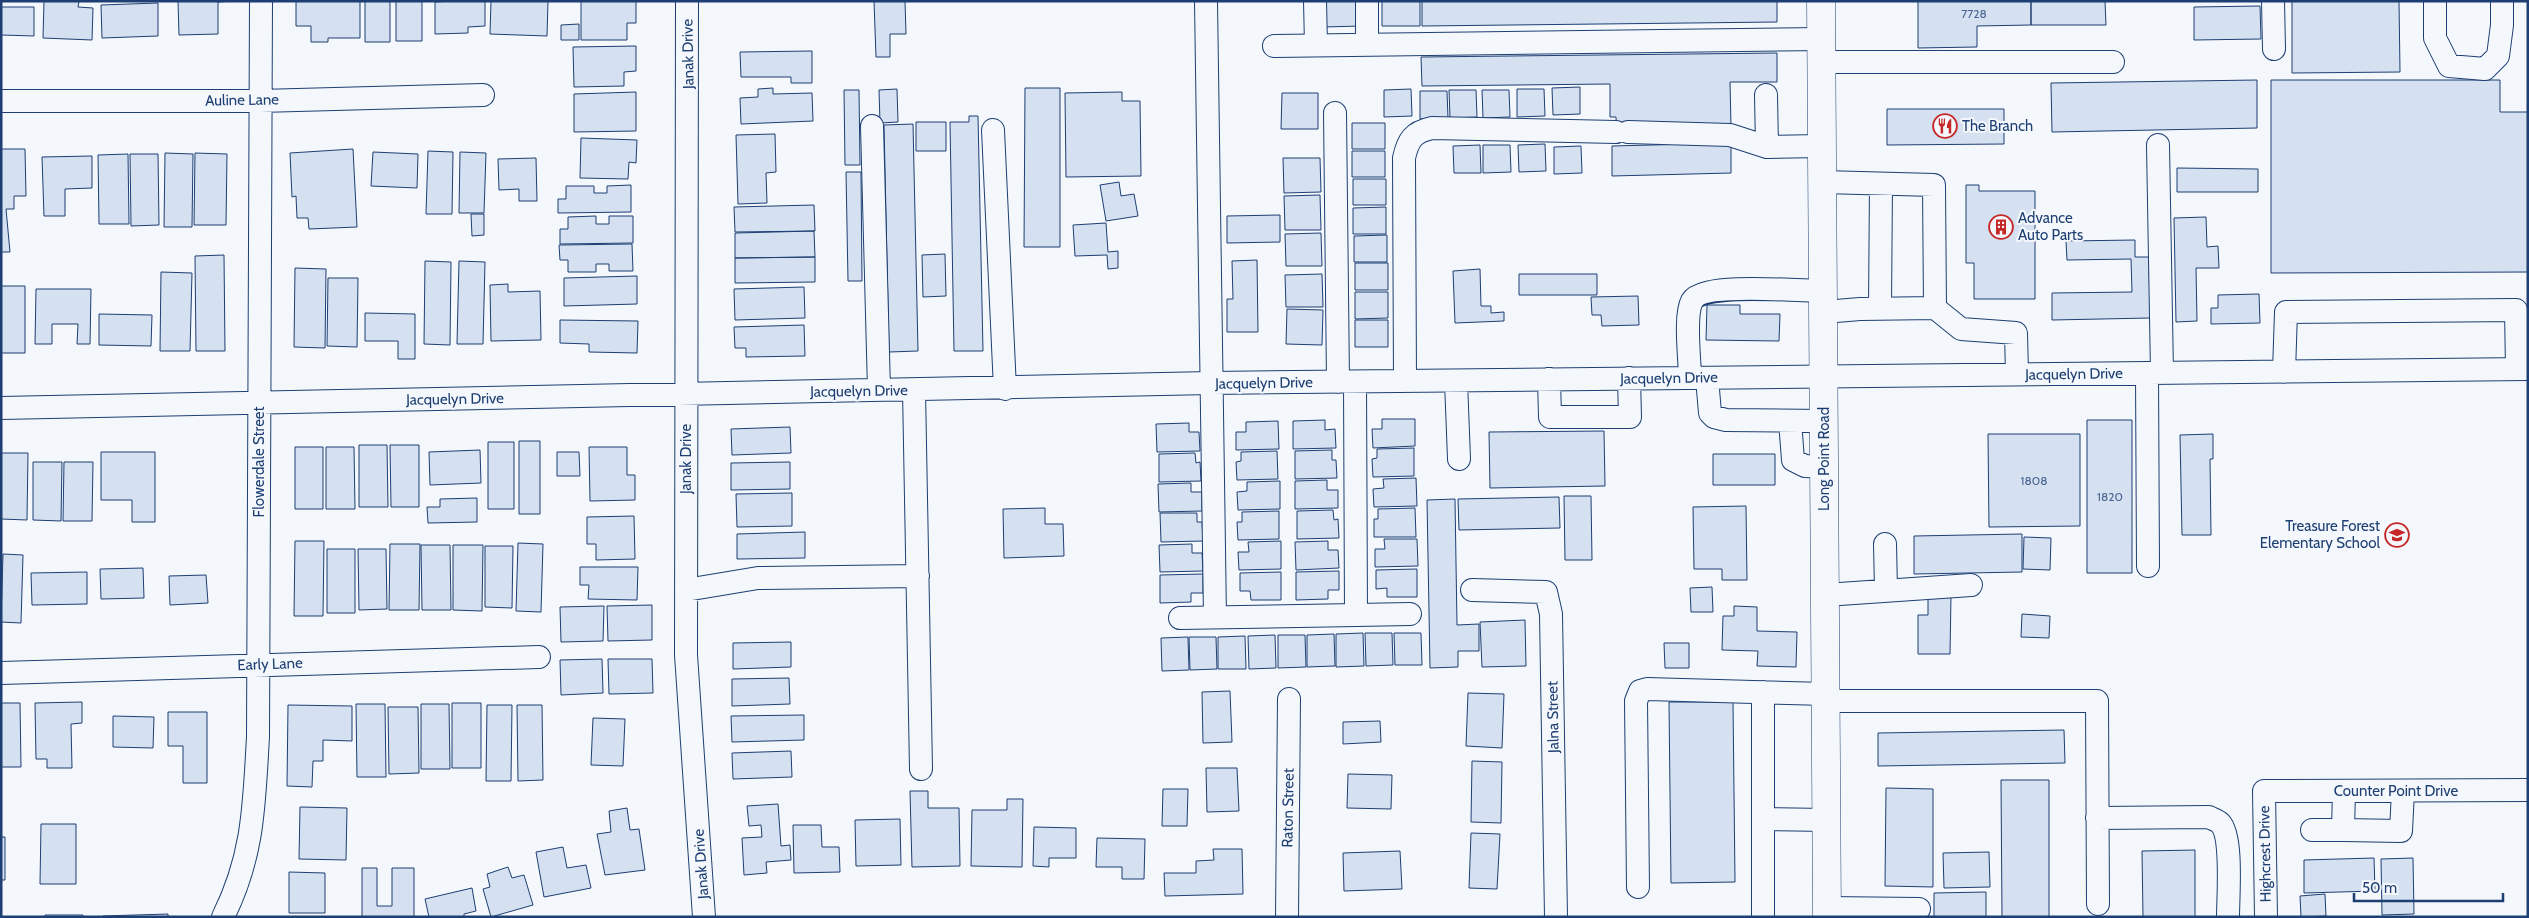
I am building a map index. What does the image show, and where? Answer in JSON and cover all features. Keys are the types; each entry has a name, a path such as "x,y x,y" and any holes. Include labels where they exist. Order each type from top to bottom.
{"main road":[{"name":"Long Point Road","path":"1821,1 1827,912"}],"street":[{"name":"Flowerdale Street","path":"223,917 234,895 248,854 253,824 258,737 261,1"},
{"name":"Janak Drive","path":"688,1 686,655 704,917"},
{"path":"1206,1 1215,617"},
{"path":"1315,1 1316,45"},
{"path":"1367,1 1367,45"},
{"path":"2273,1 2274,49"},
{"path":"2434,1 2435,38 2448,66 2485,69 2498,56 2502,26 2502,1"},
{"path":"1274,46 1367,45 1821,50 2113,62"},
{"name":"Auline Lane","path":"1,101 260,101 483,95"},
{"path":"1766,95 1767,147"},
{"path":"1335,114 1356,615"},
{"path":"872,126 879,390"},
{"path":"1405,380 1404,158 1408,141 1418,131 1432,128 1730,135 1767,147 1822,146"},
{"path":"993,130 1005,389"},
{"path":"2148,566 2158,145"},
{"path":"1823,182 1934,185 1935,308"},
{"path":"1880,308 1881,184"},
{"path":"1824,421 1726,420 1714,417 1710,412 1698,378 1689,314 1692,302 1697,295 1720,289 1880,308 1935,308 1961,329 2016,333 2017,374"},
{"path":"2284,372 2286,312 2522,310 2522,369"},
{"name":"Jacquelyn Drive","path":"1,408 1405,380 2522,369"},
{"path":"1549,379 1550,417 1630,417 1629,378"},
{"path":"1456,380 1459,459"},
{"path":"914,390 921,769"},
{"path":"1790,421 1793,460 1805,466 1824,467"},
{"path":"1885,544 1886,590"},
{"path":"686,590 758,578 918,576"},
{"path":"1825,595 1971,585"},
{"name":"Jalna Street","path":"1472,590 1546,592 1551,614 1556,917"},
{"path":"1180,618 1410,614"},
{"name":"Early Lane","path":"1,673 539,656"},
{"path":"1638,887 1636,701 1640,691 1647,689 1763,692 1826,698 2097,701 2098,904"},
{"path":"1763,692 1763,917"},
{"name":"Raton Street","path":"1287,917 1289,700"},
{"name":"Counter Point Drive","path":"2264,792 2528,790"},
{"path":"2343,830 2344,791"},
{"path":"2312,830 2401,831 2403,791"},
{"name":"Highcrest Drive","path":"2264,792 2266,917"},
{"path":"2097,818 2209,817 2219,822 2225,831 2228,917"},
{"path":"1763,819 1826,820"},
{"path":"1827,912 1919,909"}],"building":[{"path":"44,1 79,1 78,7 93,8 92,40 43,38"},
{"path":"178,1 235,1 218,2 218,34 179,35"},
{"path":"296,1 360,1 360,38 328,38 328,42 311,42 311,26 296,26"},
{"path":"365,1 390,1 390,42 365,42"},
{"path":"396,1 422,1 422,41 396,41"},
{"path":"485,1 485,26 468,27 468,33 435,34 435,2"},
{"path":"491,1 548,1 547,36 490,34"},
{"path":"581,1 636,1 636,23 627,23 627,40 581,40"},
{"path":"874,1 905,1 906,34 890,34 890,57 876,57"},
{"path":"1323,1 1361,1 1361,26 1324,27"},
{"path":"1382,1 1420,1 1420,26 1382,26"},
{"path":"1422,1 1777,1 1777,22 1422,26"},
{"path":"1918,1 2031,1 2031,25 1977,26 1977,47 1918,48"},
{"path":"2031,1 2105,1 2106,25 2031,25"},
{"path":"2292,1 2399,1 2400,72 2292,73"},
{"path":"158,3 158,36 102,38 101,5"},
{"path":"2260,6 2261,39 2194,40 2194,7"},
{"path":"1,7 34,7 34,36 1,35"},
{"path":"579,24 579,40 561,40 561,25"},
{"path":"636,46 636,71 624,72 624,86 574,87 573,47"},
{"path":"812,51 812,83 791,83 791,77 741,77 740,52"},
{"path":"1777,53 1777,82 1730,82 1731,127 1617,141 1616,117 1610,117 1610,84 1422,86 1421,57"},
{"path":"2257,80 2257,128 2052,132 2051,83"},
{"path":"2271,80 2500,80 2500,112 2528,112 2528,272 2271,273"},
{"path":"1580,87 1580,114 1553,115 1552,88"},
{"path":"773,88 773,94 812,93 813,121 741,124 740,98 758,97 758,89"},
{"path":"1025,88 1060,88 1060,247 1024,247"},
{"path":"897,89 898,122 880,123 879,90"},
{"path":"1411,89 1412,116 1384,117 1384,90"},
{"path":"1517,89 1544,89 1545,116 1517,117"},
{"path":"844,90 859,90 860,165 845,165"},
{"path":"1449,90 1476,90 1477,117 1450,118"},
{"path":"1482,90 1509,90 1510,117 1483,118"},
{"path":"1420,91 1447,91 1448,118 1420,119"},
{"path":"636,92 636,131 574,132 574,94"},
{"path":"1122,92 1122,101 1140,101 1141,176 1066,177 1065,93"},
{"path":"1282,93 1318,93 1318,129 1281,129"},
{"name":"The Branch","path":"1887,109 2004,109 2004,144 1887,145"},
{"path":"969,116 978,116 983,351 954,351 950,122 969,122"},
{"path":"916,122 946,122 946,151 916,151"},
{"path":"1352,123 1385,123 1385,149 1352,149"},
{"path":"913,124 918,351 889,352 884,125"},
{"path":"775,134 776,172 766,173 767,203 738,204 736,135"},
{"path":"581,138 637,140 636,163 629,162 628,179 580,178"},
{"path":"1731,143 1731,173 1612,176 1612,146"},
{"path":"1545,144 1546,171 1519,172 1518,145"},
{"path":"1480,145 1481,173 1454,173 1453,146"},
{"path":"1483,145 1510,145 1511,172 1483,173"},
{"path":"1581,146 1582,173 1554,174 1554,147"},
{"path":"1,149 25,149 26,196 14,196 14,209 6,209 10,252 1,252"},
{"path":"353,149 357,227 309,229 308,218 297,218 296,196 292,197 290,153"},
{"path":"428,151 453,152 452,214 426,214"},
{"path":"1352,151 1385,151 1385,177 1352,177"},
{"path":"373,152 418,154 417,188 371,186"},
{"path":"460,152 486,153 484,213 459,213"},
{"path":"165,153 193,154 192,227 164,227"},
{"path":"195,153 227,154 226,225 194,225"},
{"path":"128,154 129,224 99,224 98,155"},
{"path":"130,154 158,154 159,225 131,226"},
{"path":"92,156 92,188 65,189 65,216 44,216 42,157"},
{"path":"536,158 537,201 519,201 519,189 499,190 498,159"},
{"path":"1283,158 1320,158 1321,192 1284,193"},
{"path":"2177,168 2258,169 2258,192 2177,192"},
{"path":"846,172 861,172 862,281 848,281"},
{"path":"1353,179 1386,179 1386,205 1353,205"},
{"path":"1119,182 1121,196 1134,194 1138,216 1106,221 1100,185"},
{"path":"631,185 631,212 558,213 558,199 566,199 566,186 594,186 594,193 607,193 607,186"},
{"name":"Advance Auto Parts","path":"1966,185 1979,185 1979,191 2035,191 2035,299 1974,299 1974,263 1966,263"},
{"path":"1320,195 1321,230 1285,230 1284,196"},
{"path":"814,205 815,231 735,232 734,207"},
{"path":"1386,207 1386,234 1353,234 1353,208"},
{"path":"471,214 484,214 484,235 472,236"},
{"path":"1280,215 1280,242 1227,243 1227,216"},
{"path":"596,216 596,224 609,224 609,216 633,216 633,243 560,244 560,229 568,229 568,217"},
{"path":"2206,217 2207,247 2218,246 2219,268 2196,268 2197,321 2176,322 2174,218"},
{"path":"1106,223 1108,252 1118,251 1118,268 1108,269 1107,255 1075,256 1073,225"},
{"path":"814,231 815,257 735,258 735,233"},
{"path":"1321,233 1322,266 1286,266 1285,234"},
{"path":"1387,235 1387,262 1354,262 1354,236"},
{"path":"2135,240 2135,257 2149,257 2150,318 2052,320 2052,293 2132,292 2131,259 2067,260 2066,241"},
{"path":"632,244 633,271 609,271 609,264 596,264 596,272 568,272 568,260 560,260 559,245"},
{"path":"945,254 946,296 923,297 922,255"},
{"path":"224,255 225,351 196,351 195,256"},
{"path":"815,257 815,282 735,283 735,258"},
{"path":"1257,260 1258,332 1227,332 1227,299 1233,299 1232,261"},
{"path":"425,261 451,262 450,345 424,344"},
{"path":"459,261 485,262 483,344 457,344"},
{"path":"1355,263 1388,263 1388,290 1355,290"},
{"path":"295,268 326,269 325,348 294,347"},
{"path":"1480,269 1481,306 1491,306 1491,313 1504,312 1504,321 1455,323 1453,271"},
{"path":"161,272 192,273 190,351 160,351"},
{"path":"1322,274 1323,307 1286,307 1285,275"},
{"path":"1519,274 1597,274 1597,295 1519,295"},
{"path":"637,276 637,304 564,306 564,278"},
{"path":"328,278 358,278 357,347 327,346"},
{"path":"508,284 508,292 540,291 541,340 491,341 490,285"},
{"path":"1,286 25,286 25,353 1,353"},
{"path":"804,287 805,318 735,320 734,289"},
{"path":"36,289 91,289 90,344 77,344 78,324 52,324 52,344 35,344"},
{"path":"1355,292 1388,292 1388,318 1355,319"},
{"path":"2259,294 2260,323 2211,324 2211,308 2218,308 2218,295"},
{"path":"1638,296 1639,325 1602,326 1601,315 1592,315 1591,297"},
{"path":"1707,305 1740,305 1740,314 1780,314 1779,341 1706,340"},
{"path":"1287,309 1323,310 1322,345 1286,344"},
{"path":"365,313 415,314 415,359 398,359 398,341 365,341"},
{"path":"99,314 152,315 151,346 99,345"},
{"path":"560,320 638,321 637,353 589,352 589,344 560,343"},
{"path":"1355,320 1388,320 1388,347 1355,347"},
{"path":"804,325 805,356 746,357 746,348 735,348 734,327"},
{"path":"1382,419 1415,419 1415,446 1373,448 1372,429 1382,429"},
{"path":"1325,420 1325,430 1335,429 1336,448 1293,449 1293,421"},
{"path":"2087,420 2132,420 2132,573 2087,573"},
{"path":"1278,421 1279,449 1236,450 1236,432 1246,432 1246,422"},
{"path":"1189,423 1189,432 1199,432 1200,451 1157,452 1156,424"},
{"path":"790,427 791,453 732,455 731,429"},
{"path":"1604,431 1605,486 1490,488 1489,432"},
{"path":"1988,434 2080,434 2080,526 1989,527"},
{"path":"2213,434 2213,459 2210,459 2211,535 2182,535 2180,435"},
{"path":"519,441 540,441 540,514 519,514"},
{"path":"488,442 514,442 514,509 488,509"},
{"path":"359,445 387,445 388,507 359,507"},
{"path":"390,445 419,445 419,507 391,507"},
{"path":"295,447 323,447 323,509 295,509"},
{"path":"326,447 354,447 355,509 326,509"},
{"path":"589,447 627,447 627,475 635,475 635,500 590,501"},
{"path":"1414,448 1414,476 1373,477 1372,459 1377,458 1377,449"},
{"path":"480,450 481,483 430,485 429,452"},
{"path":"1332,450 1332,460 1336,460 1337,478 1295,479 1295,451"},
{"path":"1277,451 1278,479 1237,480 1236,462 1241,461 1241,452"},
{"path":"101,452 155,452 155,522 132,522 132,500 101,500"},
{"path":"557,452 579,452 580,476 557,476"},
{"path":"1,453 28,453 27,520 1,519"},
{"path":"1195,453 1196,463 1200,462 1201,481 1159,482 1159,454"},
{"path":"1713,454 1775,454 1775,485 1713,485"},
{"path":"33,462 62,462 61,521 33,520"},
{"path":"64,462 93,462 92,521 63,521"},
{"path":"790,462 790,489 731,490 731,463"},
{"path":"1416,478 1417,506 1374,507 1373,489 1384,488 1383,479"},
{"path":"1327,480 1327,490 1338,490 1338,508 1295,509 1295,481"},
{"path":"1280,481 1280,509 1238,510 1237,492 1247,491 1247,482"},
{"path":"1191,483 1191,492 1202,492 1202,511 1159,512 1158,484"},
{"path":"792,493 792,526 737,527 736,494"},
{"path":"1564,496 1591,496 1592,560 1565,560"},
{"path":"1559,497 1560,528 1459,530 1458,499"},
{"path":"477,498 477,522 428,523 427,507 440,507 440,499"},
{"path":"1455,499 1457,625 1479,624 1479,651 1458,651 1458,667 1430,668 1427,500"},
{"path":"1746,506 1747,580 1722,580 1722,569 1694,569 1693,507"},
{"path":"1045,508 1045,524 1063,524 1064,556 1004,558 1003,509"},
{"path":"1415,508 1416,537 1374,537 1374,519 1378,519 1378,509"},
{"path":"1333,510 1334,520 1338,519 1339,538 1297,539 1297,511"},
{"path":"1279,511 1279,539 1238,540 1237,522 1242,522 1242,512"},
{"path":"1160,513 1197,513 1197,522 1202,522 1203,541 1161,542"},
{"path":"634,516 635,559 596,560 596,544 587,544 587,517"},
{"path":"805,532 805,558 737,559 737,534"},
{"path":"2022,534 2022,572 1914,574 1914,536"},
{"path":"2024,537 2051,538 2050,570 2023,569"},
{"path":"1384,539 1417,539 1418,566 1375,567 1375,549 1385,549"},
{"path":"295,541 324,541 323,616 294,616"},
{"path":"1281,541 1281,569 1239,570 1238,552 1249,552 1248,542"},
{"path":"1328,541 1328,550 1338,550 1339,568 1296,570 1295,542"},
{"path":"518,543 543,544 541,612 516,611"},
{"path":"390,544 420,544 419,610 389,610"},
{"path":"1192,544 1192,553 1202,553 1203,571 1160,572 1159,545"},
{"path":"421,545 450,545 451,610 422,610"},
{"path":"453,545 483,545 482,611 453,610"},
{"path":"485,546 513,546 512,608 485,607"},
{"path":"327,549 355,549 355,613 327,613"},
{"path":"358,549 386,549 387,609 359,610"},
{"path":"3,554 23,555 21,623 1,622"},
{"path":"580,567 638,567 637,600 588,599 589,585 580,585"},
{"path":"143,568 144,598 101,599 100,569"},
{"path":"1417,569 1417,597 1387,597 1387,588 1376,589 1376,570"},
{"path":"1339,571 1339,590 1328,590 1328,599 1296,600 1296,572"},
{"path":"87,572 87,604 32,605 31,573"},
{"path":"1281,572 1281,600 1251,600 1250,591 1240,591 1240,573"},
{"path":"1203,574 1203,593 1191,593 1191,602 1160,603 1160,575"},
{"path":"206,575 208,603 170,605 169,576"},
{"path":"1712,587 1713,612 1691,612 1690,588"},
{"path":"1928,595 1951,595 1950,654 1918,654 1918,615 1928,615"},
{"path":"652,605 652,640 608,641 607,606"},
{"path":"604,606 603,641 561,642 560,607"},
{"path":"1734,606 1757,607 1757,631 1797,632 1796,667 1757,666 1758,651 1722,650 1723,616 1734,616"},
{"path":"2022,614 2050,616 2049,638 2021,637"},
{"path":"1525,620 1526,666 1482,667 1480,622"},
{"path":"1363,633 1364,666 1336,667 1336,634"},
{"path":"1365,633 1392,633 1393,665 1366,666"},
{"path":"1394,633 1421,633 1422,665 1395,665"},
{"path":"1334,634 1335,666 1307,667 1307,635"},
{"path":"1275,635 1276,668 1249,669 1248,636"},
{"path":"1278,635 1305,635 1306,667 1278,668"},
{"path":"1245,636 1246,669 1218,669 1218,637"},
{"path":"1188,637 1189,670 1162,671 1161,638"},
{"path":"1189,637 1216,637 1217,669 1190,670"},
{"path":"791,642 791,667 733,669 733,643"},
{"path":"1664,643 1689,643 1689,668 1665,668"},
{"path":"602,659 603,693 561,695 560,660"},
{"path":"608,659 652,659 653,693 609,694"},
{"path":"789,678 790,704 732,706 732,679"},
{"path":"1230,691 1232,742 1203,743 1202,692"},
{"path":"1468,693 1504,694 1502,748 1466,746"},
{"path":"82,702 82,723 71,724 72,768 47,768 47,759 36,759 35,703"},
{"path":"1669,702 1733,702 1735,882 1671,883"},
{"path":"1,703 20,703 21,767 1,767"},
{"path":"452,703 481,703 481,768 452,768"},
{"path":"356,704 385,704 386,777 357,777"},
{"path":"421,704 449,704 450,769 421,769"},
{"path":"288,705 352,706 352,741 323,740 323,761 313,761 312,787 287,786"},
{"path":"487,705 512,705 511,781 486,781"},
{"path":"517,705 542,705 543,780 518,781"},
{"path":"388,707 418,707 419,773 389,774"},
{"path":"168,712 207,712 207,783 183,783 183,746 168,746"},
{"path":"804,715 804,740 732,742 731,716"},
{"path":"113,716 154,717 153,748 113,747"},
{"path":"593,718 625,719 623,766 591,765"},
{"path":"1380,721 1381,742 1343,744 1343,722"},
{"path":"2064,730 2065,763 1878,766 1878,733"},
{"path":"791,751 792,777 733,779 732,753"},
{"path":"1472,761 1502,762 1501,823 1471,822"},
{"path":"1206,768 1237,768 1239,811 1207,812"},
{"path":"1348,774 1392,775 1391,809 1347,808"},
{"path":"2001,780 2049,780 2049,917 2002,917"},
{"path":"1886,788 1933,789 1933,887 1885,886"},
{"path":"1163,789 1188,789 1187,826 1162,826"},
{"path":"910,791 928,791 928,808 959,808 960,866 912,867"},
{"path":"1007,799 1023,799 1022,867 971,866 972,810 1007,810"},
{"path":"778,804 781,846 790,845 791,860 766,862 767,873 744,875 742,838 762,837 761,825 749,826 747,806"},
{"path":"300,807 347,808 346,860 299,859"},
{"path":"627,808 630,830 639,829 645,870 605,875 597,834 611,832 609,811"},
{"path":"900,819 901,865 856,866 855,820"},
{"path":"41,824 76,824 76,884 40,884"},
{"path":"793,825 821,825 822,847 839,847 840,872 794,873"},
{"path":"1034,827 1076,828 1076,858 1049,858 1049,867 1033,866"},
{"path":"1471,833 1500,834 1497,889 1469,888"},
{"path":"1,837 5,837 5,880 1,880"},
{"path":"1097,838 1145,839 1144,879 1122,879 1122,867 1096,867"},
{"path":"563,847 567,868 586,865 591,888 544,897 536,852"},
{"path":"1213,849 1242,849 1243,894 1165,896 1164,873 1196,873 1196,861 1214,860"},
{"path":"2195,850 2195,917 2143,917 2142,851"},
{"path":"1400,851 1402,889 1344,891 1343,853"},
{"path":"1989,852 1990,887 1944,888 1943,853"},
{"path":"2374,858 2375,891 2304,893 2304,860"},
{"path":"2413,858 2414,914 2382,915 2381,859"},
{"path":"508,867 512,878 524,875 533,905 491,917 483,889 490,887 487,874"},
{"path":"362,868 377,868 377,906 392,906 392,868 414,868 414,917 362,917"},
{"path":"289,872 325,873 325,913 289,913"},
{"path":"472,888 476,911 464,914 464,917 429,917 425,899"},
{"path":"1986,892 1986,917 1934,917 1934,893"},
{"path":"2325,894 2326,916 2301,917 2300,896"},
{"path":"168,914 168,917 103,917 103,916"},
{"path":"45,915 83,915 83,917 45,917"}],"place":[{"name":"The Branch","path":"1945,126"},
{"name":"Advance Auto Parts","path":"2001,227"},
{"name":"Treasure Forest Elementary School","path":"2397,535"}]}
